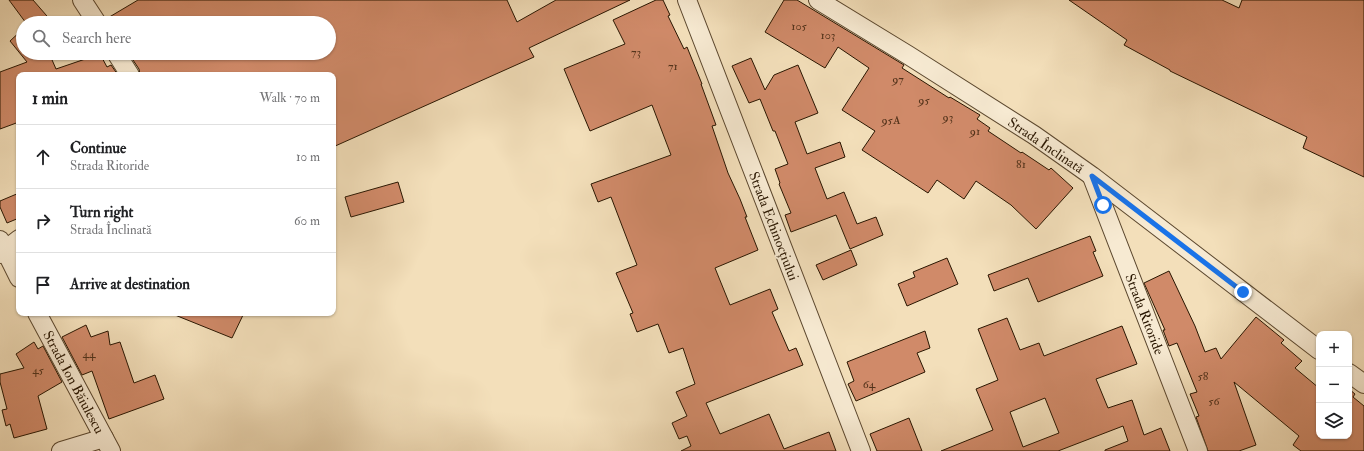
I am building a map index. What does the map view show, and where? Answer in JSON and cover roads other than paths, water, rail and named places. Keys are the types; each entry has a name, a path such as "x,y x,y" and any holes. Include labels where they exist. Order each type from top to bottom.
{"street":[{"path":"82,0 92,16"},
{"name":"Strada Echinocțiului","path":"687,0 861,451"},
{"name":"Strada Înclinată","path":"818,0 1034,135 1092,176 1316,348"},
{"path":"120,60 128,72"},
{"name":"Strada Ritoride","path":"1092,176 1198,451"},
{"path":"16,241 2,248 16,273"},
{"name":"Strada Ion Băiulescu","path":"39,316 108,444"},
{"path":"1352,375 1364,384"},
{"path":"61,451 108,444"}]}
